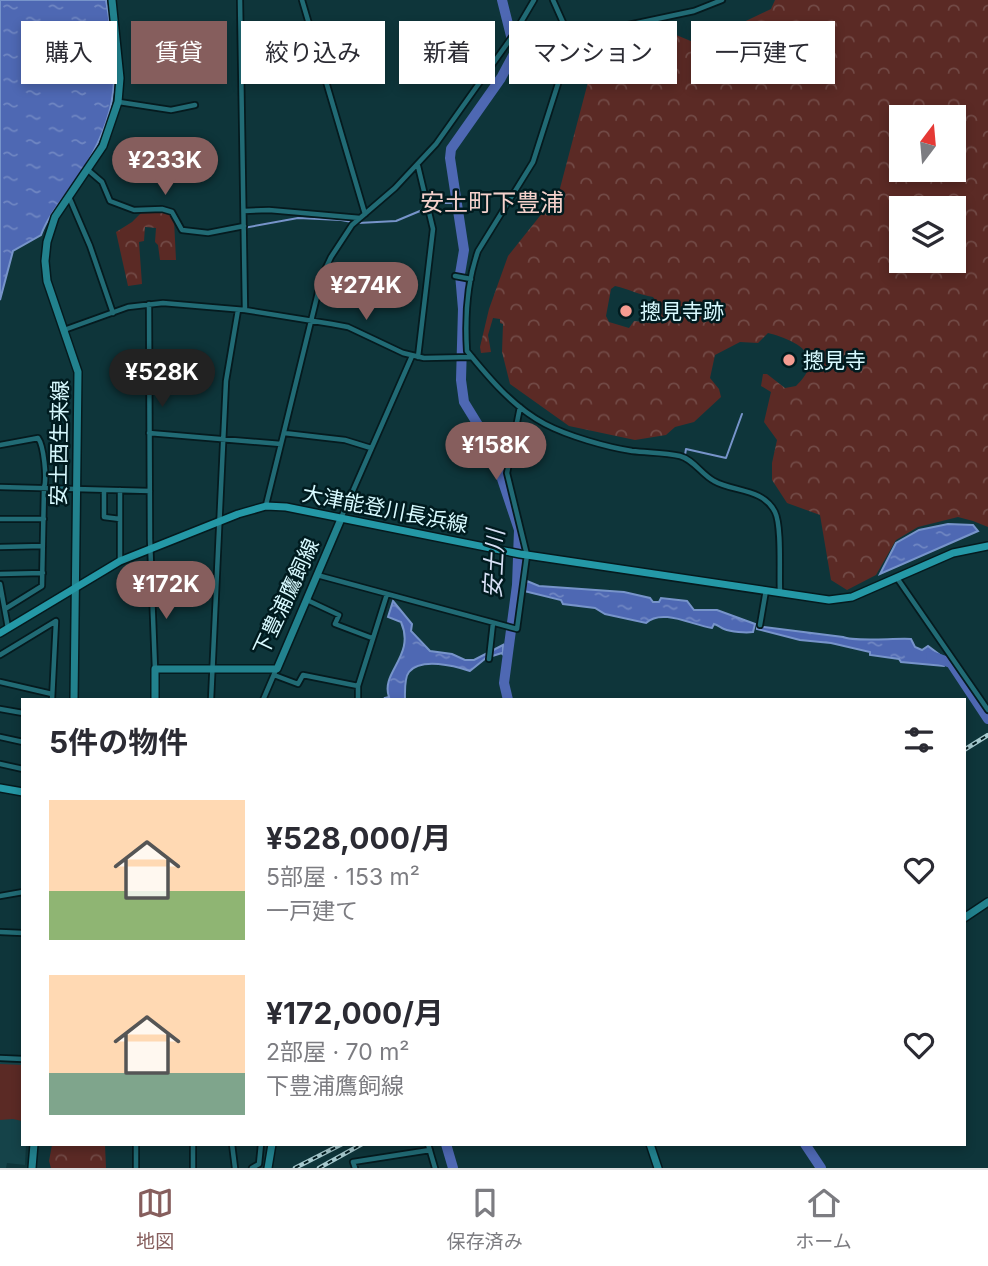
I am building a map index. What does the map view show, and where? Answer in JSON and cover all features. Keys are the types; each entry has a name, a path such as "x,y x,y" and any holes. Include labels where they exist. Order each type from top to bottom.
{"main road":[{"name":"安土西生来線","path":"74,698 78,372 47,281 45,261 47,242 55,217 103,146 118,102 120,78 112,0"},
{"name":"大津能登川長浜線","path":"4,631 120,561 220,521 266,506 286,507 521,554 819,600 852,597 953,553 988,546"},
{"name":"下豊浦鷹飼線","path":"155,669 275,672 341,519"},
{"path":"155,669 155,698"},
{"path":"0,788 21,792"},
{"path":"966,917 988,902"},
{"path":"32,1168 34,1146"},
{"path":"268,1168 272,1146"},
{"path":"651,1146 658,1168"}],"street":[{"path":"240,0 245,310"},
{"path":"302,0 361,217"},
{"path":"266,506 322,276 331,257 352,225 418,166 436,144 514,34 534,0"},
{"path":"553,0 562,21"},
{"path":"650,21 722,0"},
{"path":"558,84 533,162 478,251 471,279 466,338 470,358 520,407 560,431 631,451 683,457 711,480 751,492 766,502 776,513 777,519 780,592"},
{"path":"118,102 171,110 195,105"},
{"path":"341,519 415,356 433,229 418,166"},
{"path":"88,170 102,182 110,201 134,210 162,209 172,212 182,230 208,233 244,226"},
{"path":"69,197 90,246 113,313"},
{"path":"244,211 269,210 361,217"},
{"path":"455,276 471,279"},
{"path":"64,330 128,307 163,303 245,310 312,320 348,327 415,356 470,358"},
{"path":"149,304 149,433 155,669"},
{"path":"211,698 226,381 238,310"},
{"path":"317,575 517,629 524,575 507,473 520,407"},
{"path":"149,433 281,443"},
{"path":"284,433 345,440 371,448"},
{"path":"0,445 38,439 42,443 42,456 46,467 42,586 5,609"},
{"path":"0,487 150,491"},
{"path":"104,490 104,517 120,519"},
{"path":"120,490 120,561"},
{"path":"0,519 44,519"},
{"path":"0,547 43,546"},
{"path":"0,573 43,573"},
{"path":"897,577 988,710"},
{"path":"0,584 5,609 4,631"},
{"path":"760,625 766,590"},
{"path":"358,698 358,686 387,594"},
{"path":"306,600 339,615 335,624 372,638"},
{"path":"0,655 55,621 52,697 0,682"},
{"path":"489,659 493,623"},
{"path":"264,698 275,672 298,684 303,675 358,686"},
{"path":"0,709 21,713"},
{"path":"0,737 21,742"},
{"path":"0,764 21,769"},
{"path":"0,896 21,892"},
{"path":"0,932 21,933"},
{"path":"0,1058 21,1059"},
{"path":"136,1146 136,1168"},
{"path":"192,1168 193,1146"},
{"path":"232,1146 235,1168"},
{"path":"252,1168 259,1164 261,1146"},
{"path":"355,1168 353,1162 429,1147 435,1168"}],"shaded area":[{"path":"0,1062 21,1063 21,1146 26,1146 25,1165 7,1163 6,1168 0,1168"}],"green space":[{"path":"775,0 988,0 988,527 958,517 918,527 896,540 876,575 847,590 831,580 820,515 787,503 772,480 772,463 777,440 764,422 771,392 761,386 763,374 767,374 785,388 796,386 807,372 809,360 802,348 796,344 768,333 758,343 740,342 715,355 710,378 719,389 721,397 694,422 675,427 666,435 635,440 569,426 510,384 502,352 503,324 500,319 493,318 488,335 491,352 481,353 489,309 508,256 559,192 588,84 677,84 677,35 691,41 691,84 835,84 835,21 746,21 771,9","holes":["615,286 653,297 656,302 653,323 634,321 629,328 609,322 606,316 611,289"]},
{"path":"161,210 170,213 174,220 176,260 160,260 155,242 156,228 145,227 144,241 139,242 142,284 128,286 116,232 143,211"},
{"path":"0,1064 21,1065 21,1121 0,1120"},
{"path":"52,1146 105,1146 106,1168 51,1168 49,1161"}],"water":[{"path":"0,0 106,0 109,21 21,21 21,84 113,84 113,92 103,132 79,176 53,212 41,235 13,251 0,300"},
{"path":"948,524 973,525 978,531 880,574 896,543 919,530"},
{"path":"522,579 539,586 624,592 650,598 653,602 659,602 661,598 687,601 694,610 717,610 755,624 753,632 734,632 714,624 712,628 669,617 660,617 646,623 605,614 595,608 563,604 561,600 520,590"},
{"path":"393,601 412,624 411,631 430,651 474,660 503,645 503,655 502,653 486,658 470,671 438,664 414,667 406,678 405,698 385,698 389,697 389,680 404,645 401,622 388,617"},
{"path":"757,626 856,639 911,639 915,647 922,650 928,646 948,661 944,666 901,662 899,659 870,655 870,652 831,643 800,640 757,629"}],"waterway":[{"name":"安土川","path":"502,0 515,52 501,78 451,149 450,158 464,250 460,274 463,309 461,380 464,402 491,446 519,530 517,585 504,683 508,698"},
{"path":"358,223 396,221 439,203 457,203"},
{"path":"227,231 298,218 352,222"},
{"path":"685,455 686,449 726,458 742,414"},
{"path":"931,656 951,663 988,719"},
{"path":"447,1146 453,1168"},
{"path":"806,1146 821,1168"}],"railway":[{"path":"966,749 988,735"},
{"path":"295,1168 338,1146"},
{"path":"319,1168 358,1146"}],"place":[{"name":"摠見寺跡","path":"626,311"},
{"name":"摠見寺","path":"789,360"}],"district":[{"name":"安土町下豊浦","path":"492,202"}]}
